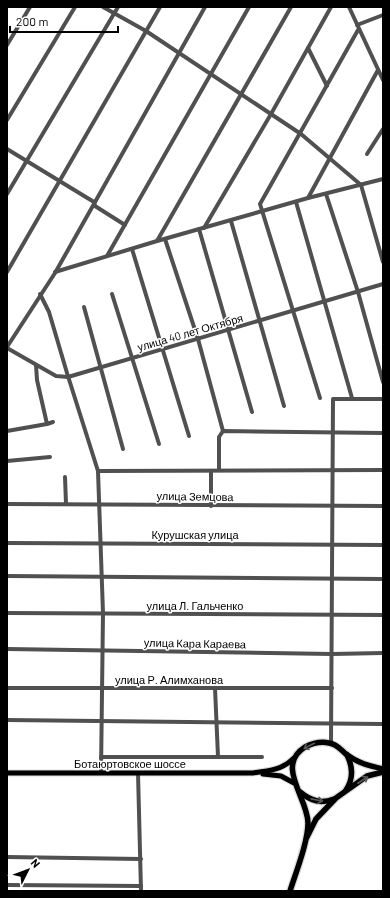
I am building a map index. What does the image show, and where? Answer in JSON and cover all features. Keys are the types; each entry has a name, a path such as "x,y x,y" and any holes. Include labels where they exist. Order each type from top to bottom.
{"highway":[{"path":"336,798 327,802 307,798 294,783 293,769 297,756 303,748 321,742 331,743 340,747 347,755 351,764 352,774 350,784 344,792"},
{"path":"347,755 366,766 383,770"},
{"path":"302,848 316,819 336,798 367,776 383,770"},
{"path":"290,891 308,824 306,810 300,791"}],"main road":[{"path":"252,773 278,770 297,756"},
{"name":"Ботаюртовское шоссе","path":"7,773 252,773"},
{"path":"252,773 274,774 294,783"}],"street":[{"path":"7,44 30,7"},
{"path":"7,120 75,7"},
{"path":"102,7 146,31 301,134 361,186 383,262"},
{"path":"7,194 118,7"},
{"path":"7,272 160,7"},
{"path":"68,377 56,376 7,347 55,273 206,7"},
{"path":"107,256 249,7"},
{"path":"157,241 291,7"},
{"path":"252,412 201,229 271,114 331,7"},
{"path":"349,7 358,30 383,80"},
{"path":"357,25 383,15"},
{"path":"320,398 260,204 301,134 358,30"},
{"path":"308,48 327,86"},
{"path":"308,198 378,70"},
{"path":"366,154 383,129"},
{"path":"7,149 94,202 95,206 125,225"},
{"path":"55,273 157,241 308,198 361,186 383,179"},
{"path":"326,194 358,292 383,382"},
{"path":"296,202 352,398"},
{"path":"230,221 284,406"},
{"path":"165,239 198,339 223,431 219,437 219,470"},
{"path":"132,249 164,349 189,436"},
{"name":"улица 40 лет Октября","path":"68,377 383,284"},
{"path":"40,294 49,312 98,471 103,613 101,773"},
{"path":"112,294 131,359 159,444"},
{"path":"84,307 99,368 122,448"},
{"path":"36,365 37,380 48,424"},
{"path":"331,743 333,615 332,433 334,399 383,399"},
{"path":"7,431 53,422"},
{"path":"223,431 383,433"},
{"path":"7,461 50,457"},
{"path":"98,471 383,470"},
{"path":"211,471 211,506"},
{"path":"65,477 66,504"},
{"name":"улица Земцова","path":"7,504 383,506"},
{"name":"Курушская улица","path":"7,543 383,545"},
{"path":"7,576 383,579"},
{"name":"улица Л. Гальченко","path":"7,613 383,615"},
{"name":"улица Кара Караева","path":"7,649 332,654 383,653"},
{"name":"улица Р. Алимханова","path":"7,688 332,688"},
{"path":"215,688 218,757"},
{"path":"7,720 383,724"},
{"path":"101,757 262,757"},
{"path":"7,885 142,889 138,773"},
{"path":"7,857 141,859"}]}
